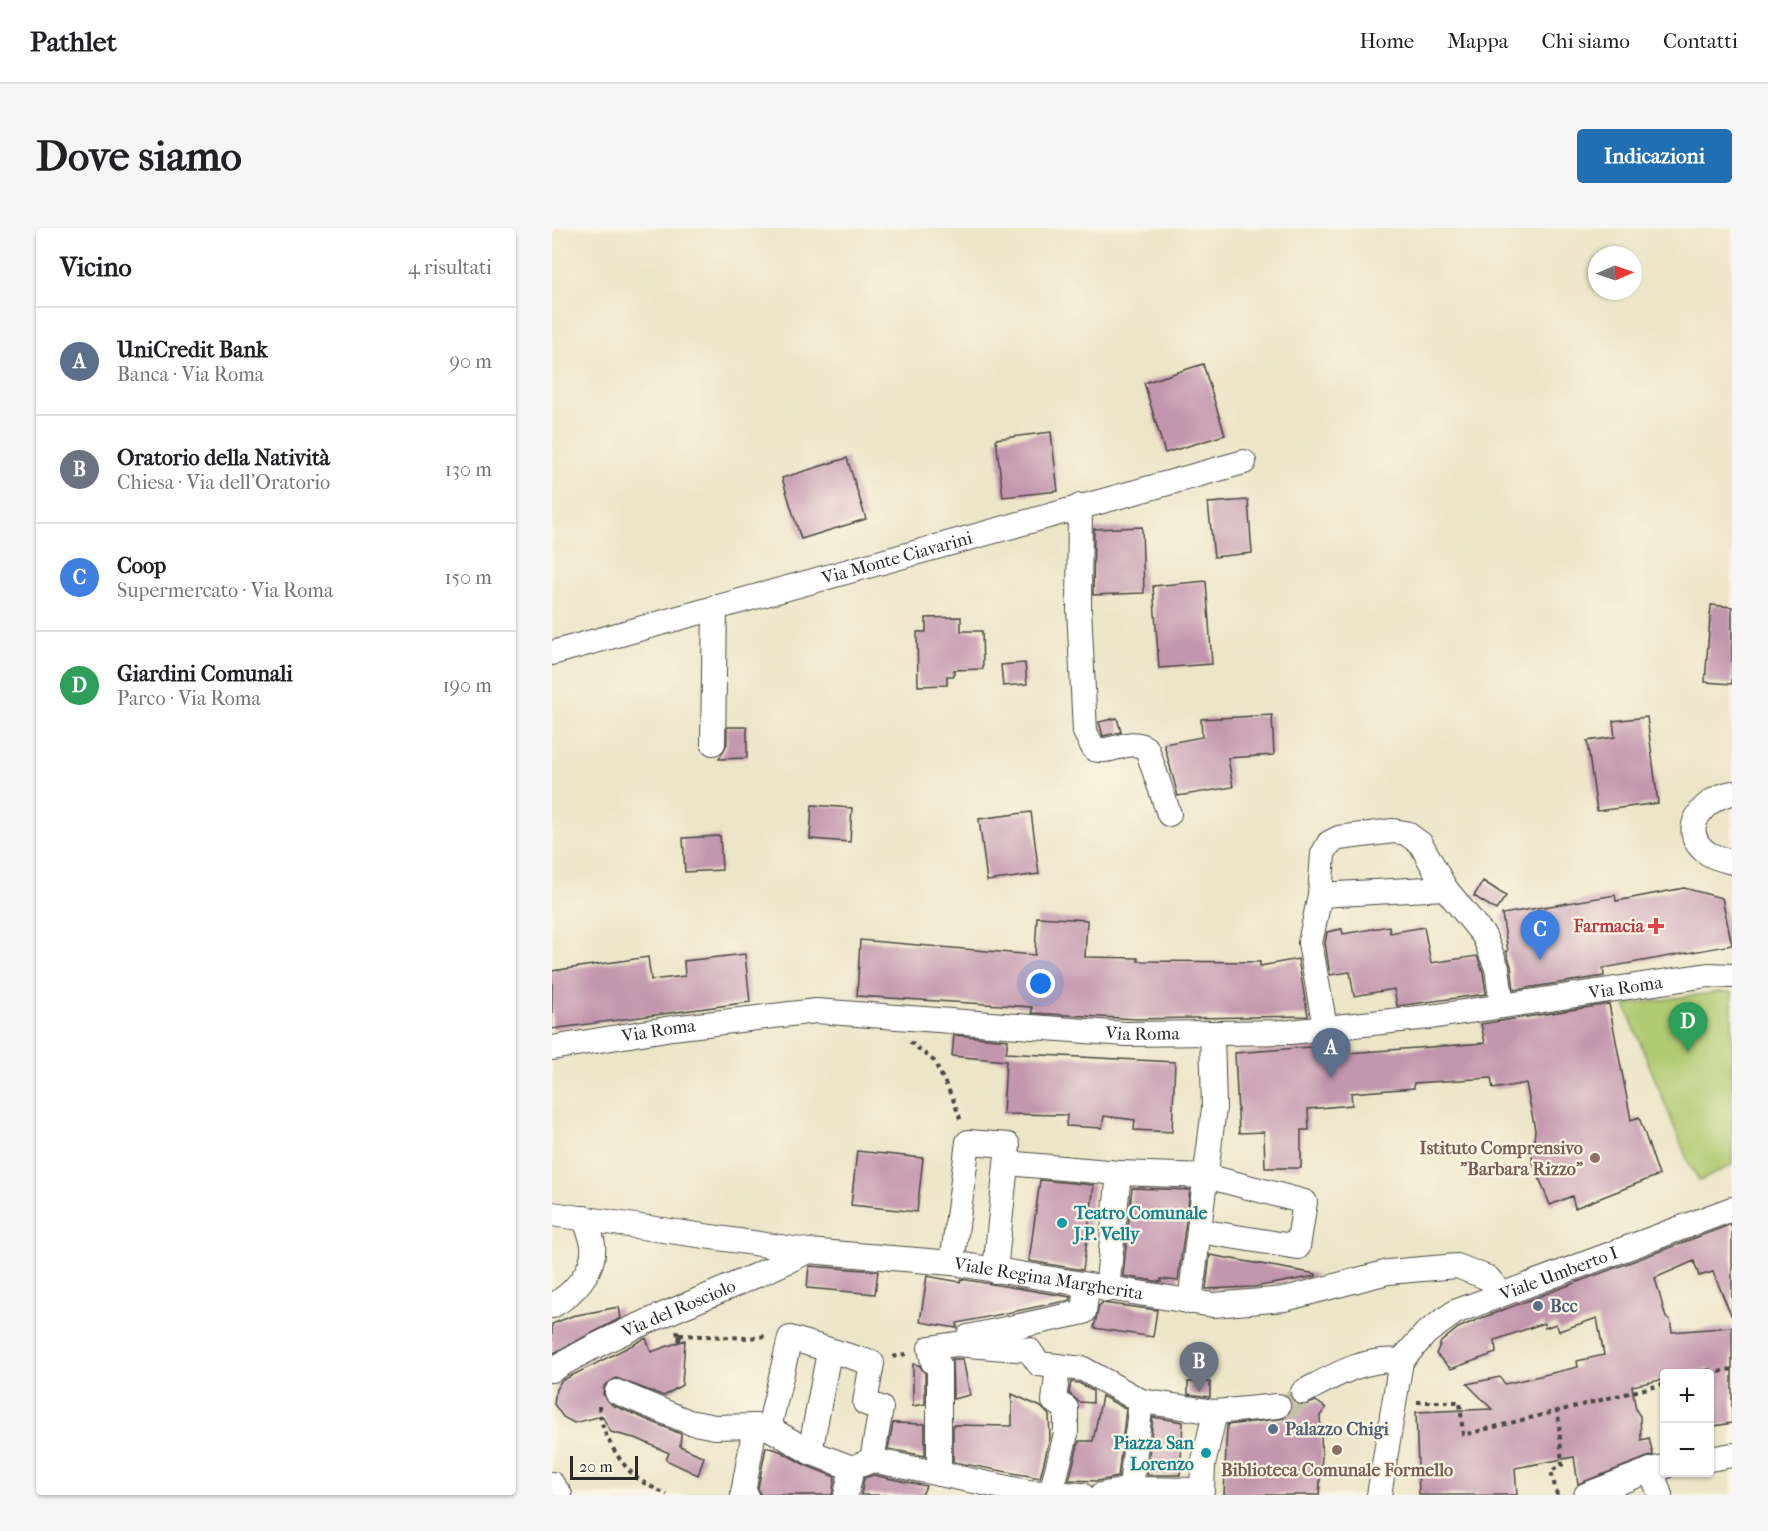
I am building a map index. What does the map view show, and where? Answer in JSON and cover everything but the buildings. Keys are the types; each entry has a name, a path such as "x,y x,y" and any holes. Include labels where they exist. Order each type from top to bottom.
{"street":[{"name":"Via Monte Ciavarini","path":"552,653 1244,462"},
{"path":"1080,506 1079,607 1085,732 1094,749 1102,751 1128,744 1143,746 1147,749 1169,814"},
{"path":"713,744 715,607"},
{"path":"1732,793 1708,802 1698,814 1694,828 1703,849 1716,857 1732,862"},
{"path":"1325,1027 1310,953 1311,934 1320,895 1322,860 1329,843 1340,838 1393,831 1407,833 1421,844 1445,888 1488,943 1497,969 1502,1006"},
{"path":"1320,895 1445,888"},
{"name":"Via Roma","path":"552,1048 672,1028 816,1011 1126,1034 1290,1032 1502,1006 1708,975 1732,976"},
{"path":"1190,1302 1214,1108 1212,1033"},
{"path":"952,1263 968,1142 1008,1144 995,1271"},
{"path":"1007,1163 1119,1173 1206,1176 1305,1202 1298,1247 1199,1231"},
{"path":"956,1344 974,1334 1084,1312 1097,1288 1119,1173"},
{"name":"Viale Umberto I","path":"1401,1361 1426,1333 1455,1312 1732,1209"},
{"path":"552,1214 584,1218 593,1247 588,1271 563,1300 552,1306"},
{"name":"Viale Regina Margherita","path":"584,1218 808,1251 952,1263 1213,1305 1285,1299 1388,1272 1457,1266 1488,1278 1501,1293"},
{"name":"Via del Rosciolo","path":"552,1370 584,1350 762,1275 808,1251"},
{"path":"746,1495 743,1493 790,1338 829,1352 872,1363 865,1403 881,1408 862,1464 846,1495"},
{"path":"939,1474 939,1365 933,1362 930,1348 956,1344 1029,1350 1039,1364 1083,1369 1141,1401 1215,1412 1278,1406"},
{"path":"810,1452 829,1352"},
{"path":"1303,1392 1356,1365 1388,1359 1401,1361 1380,1495"},
{"path":"1051,1493 1066,1434 1066,1408 1054,1401 1058,1367"},
{"path":"617,1392 689,1422 716,1427 762,1427 810,1452 862,1464 939,1474 1027,1494 1082,1495"},
{"path":"1130,1492 1141,1401"},
{"path":"1101,1495 1202,1490 1203,1465 1215,1412"},
{"path":"1714,1458 1732,1455"},
{"path":"1586,1495 1658,1469 1660,1495"},
{"path":"552,1484 560,1495"}],"path":[{"path":"902,1035 934,1061 953,1100 968,1142"},
{"path":"672,1312 679,1340 681,1332 682,1335 790,1338"},
{"path":"872,1363 930,1348"},
{"path":"1714,1373 1732,1370"},
{"path":"1393,1402 1460,1402 1463,1435 1660,1385"},
{"path":"617,1392 599,1403 605,1429 621,1462 639,1479 667,1495"},
{"path":"1557,1495 1551,1471 1562,1465 1558,1410"}],"green space":[{"path":"1732,992 1732,1165 1700,1181 1690,1166 1625,1005"}],"tunnel":[{"path":"1278,1406 1292,1405 1303,1392"}],"place":[{"name":"Farmacia","path":"1656,926"},
{"name":"Coop","path":"1540,960"},
{"name":"Giardini Comunali","path":"1688,1052"},
{"name":"UniCredit Bank","path":"1331,1078"},
{"name":"Istituto Comprensivo \"Barbara Rizzo\"","path":"1595,1158"},
{"name":"Teatro Comunale J.P. Velly","path":"1062,1223"},
{"name":"Bcc","path":"1538,1306"},
{"name":"Oratorio della Natività","path":"1199,1392"},
{"name":"Palazzo Chigi","path":"1273,1429"},
{"name":"Biblioteca Comunale Formello","path":"1337,1450"},
{"name":"Piazza San Lorenzo","path":"1206,1453"}]}
